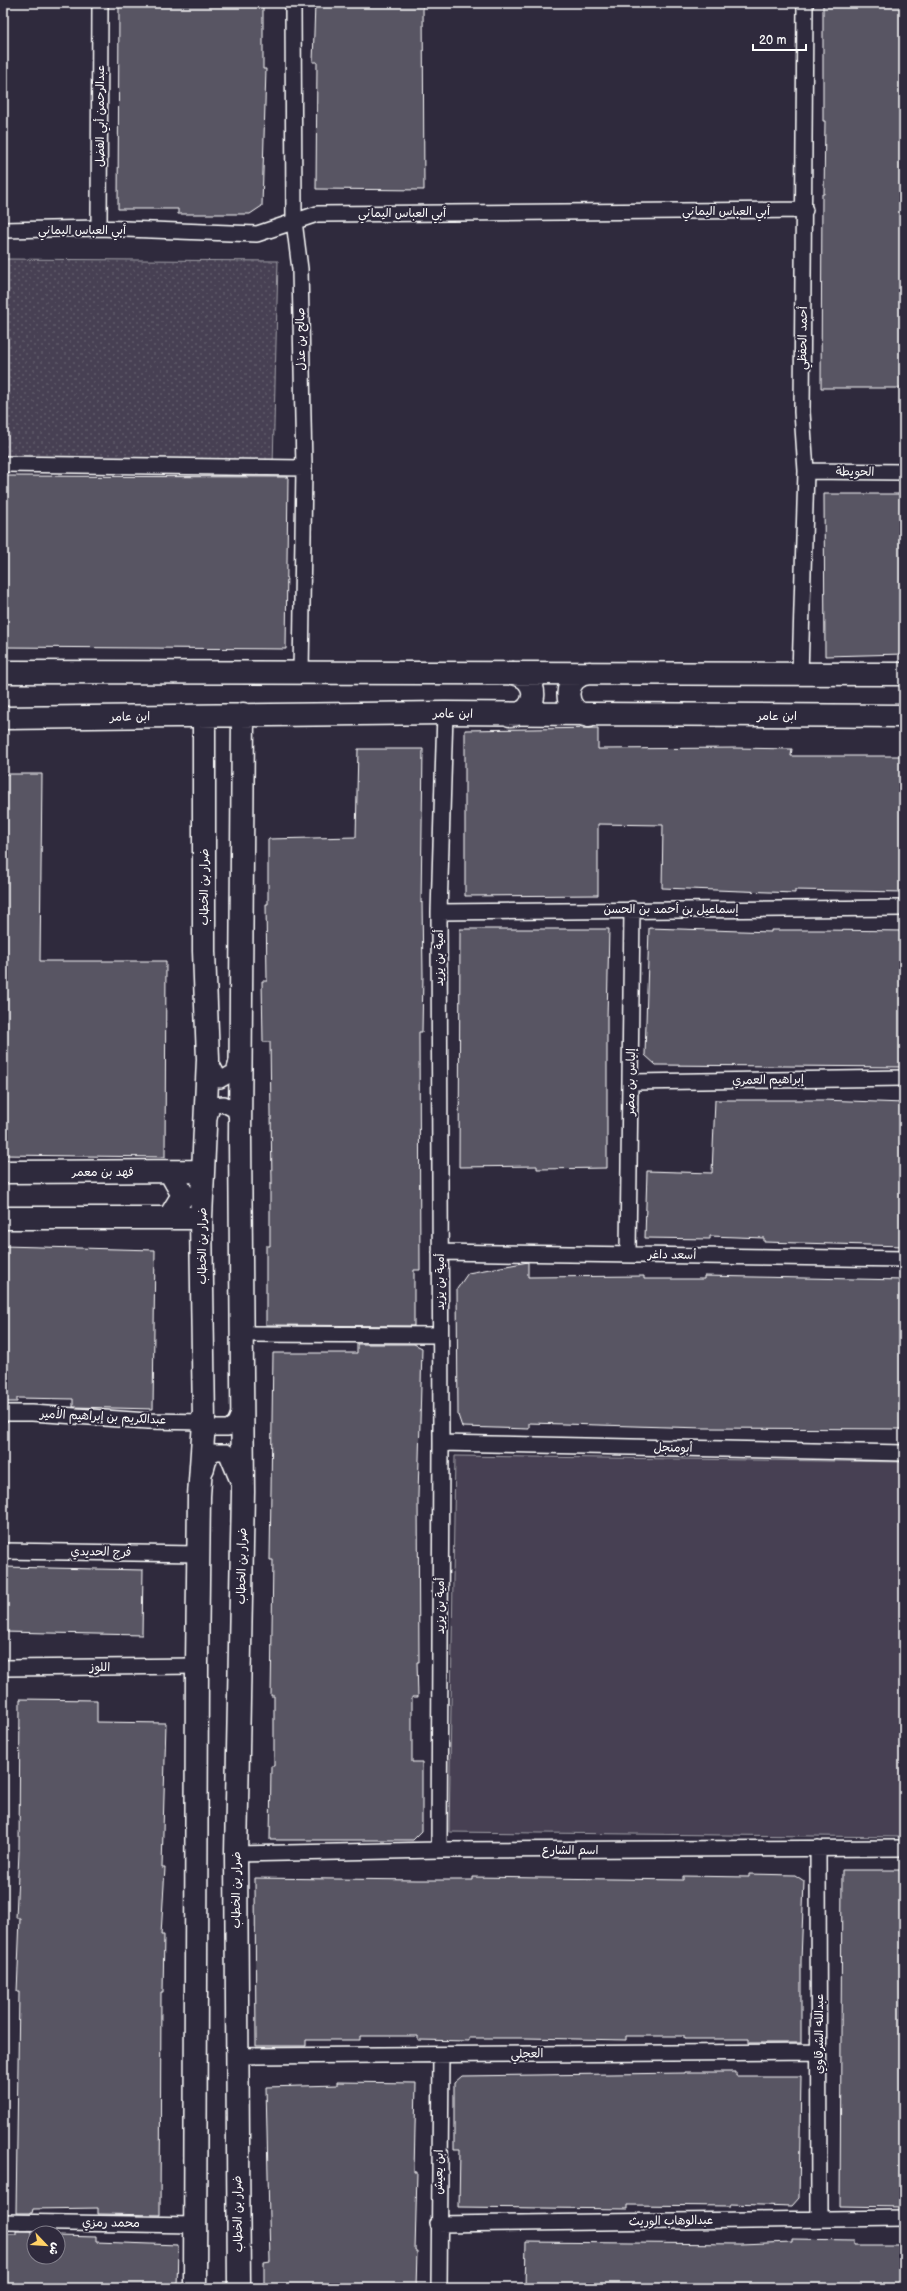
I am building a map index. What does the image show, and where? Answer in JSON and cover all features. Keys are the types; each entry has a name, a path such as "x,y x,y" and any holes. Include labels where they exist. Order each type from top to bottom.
{"street":[{"name":"عبدالرحمن أبي الفضل","path":"99,228 100,3"},
{"name":"صالح بن عذل","path":"293,3 294,221 300,269 304,468 301,674"},
{"name":"أحمد الحفظي","path":"800,674 806,472 802,412 805,210 805,3"},
{"name":"أبي العباس اليماني","path":"3,230 99,228 257,234 317,214 805,210"},
{"path":"3,464 304,468"},
{"name":"الحويطة","path":"806,472 904,472"},
{"path":"3,672 301,674 904,674"},
{"path":"510,715 516,715 527,709 533,698 532,686 529,681 524,677 512,673"},
{"path":"589,716 583,715 573,708 569,703 568,691 573,680 578,676 590,673"},
{"name":"ابن عامر","path":"3,718 204,716 244,714 445,713 589,716 904,716"},
{"name":"أمية بن يزيد","path":"439,1850 441,1443 439,912 445,713"},
{"name":"ضرار بن الخطاب","path":"239,2288 236,2056 236,1854 243,1492 241,1408 242,1334 240,1138 244,714"},
{"name":"ضرار بن الخطاب","path":"204,716 204,951 208,1058 206,1143"},
{"name":"إسماعيل بن أحمد بن الحسن","path":"439,912 632,909 904,908"},
{"name":"إلياس بن مضر","path":"628,1254 632,1082 632,909"},
{"name":"ضرار بن الخطاب","path":"208,1058 220,1080 234,1072 241,1045"},
{"name":"إبراهيم العمري","path":"632,1082 904,1078"},
{"name":"ضرار بن الخطاب","path":"195,2288 198,1554 199,1496 204,1422 201,1218 203,1171 209,1114 213,1105 219,1103 235,1110 240,1138"},
{"name":"فهد بن معمر","path":"3,1172 203,1171"},
{"path":"169,1218 183,1195 170,1172"},
{"path":"3,1218 201,1218"},
{"name":"أسعد داغر","path":"440,1252 904,1259"},
{"path":"242,1334 440,1335"},
{"name":"ضرار بن الخطاب","path":"204,1422 213,1428 228,1428 235,1423 241,1408"},
{"name":"عبدالكريم بن إبراهيم الأمير","path":"3,1413 32,1413 148,1421 204,1422"},
{"name":"أبومنجل","path":"441,1443 904,1453"},
{"name":"ضرار بن الخطاب","path":"199,1496 211,1452 226,1452 243,1492"},
{"name":"فرج الحديدي","path":"3,1551 198,1554"},
{"name":"اللوز","path":"3,1668 197,1666"},
{"name":"عبدالله الشرقاوي","path":"818,1848 819,2219"},
{"name":"اسم الشارع","path":"236,1854 439,1850 904,1848"},
{"name":"العجلي","path":"236,2056 818,2052"},
{"name":"ابن يعيش","path":"439,2288 438,2224 441,2055"},
{"name":"عبدالوهاب الوريث","path":"438,2224 904,2218"},
{"name":"محمد رمزي","path":"3,2222 195,2225"}],"shaded area":[{"path":"3,259 278,261 273,466 3,458"},
{"path":"455,1456 904,1462 904,1837 449,1832"}],"building":[{"path":"119,3 263,3 263,69 266,69 262,206 250,214 178,214 178,209 118,209"},
{"path":"315,3 423,3 424,190 316,189 317,62 313,62"},
{"path":"823,3 904,3 904,388 821,388 822,194 824,194 825,121 823,121"},
{"path":"3,476 288,477 286,649 3,647"},
{"path":"824,494 904,494 904,654 825,656"},
{"path":"598,728 598,749 792,749 791,756 904,756 904,892 795,890 795,893 662,888 663,825 598,824 598,895 465,896 465,730"},
{"path":"358,749 423,749 421,903 422,902 423,975 422,1032 419,1032 420,1270 414,1270 414,1326 266,1325 266,1246 270,1246 270,1184 272,1184 270,1042 263,1042 262,981 267,981 266,904 268,904 268,839 356,837"},
{"path":"3,774 42,774 40,961 166,961 165,1157 3,1155"},
{"path":"649,928 771,932 771,930 904,931 904,1067 656,1065 645,1055"},
{"path":"460,929 609,929 607,1019 607,1168 537,1169 537,1166 459,1167"},
{"path":"715,1100 822,1100 904,1103 904,1246 764,1242 764,1238 710,1236 710,1239 645,1238 647,1171 712,1173"},
{"path":"3,1246 155,1250 153,1409 73,1407 73,1399 17,1398 17,1402 3,1402"},
{"path":"528,1262 528,1277 644,1276 644,1279 704,1279 704,1276 904,1280 904,1429 703,1428 529,1423 529,1429 462,1427 458,1415 457,1289 468,1273"},
{"path":"357,1344 414,1344 422,1348 418,1496 419,1662 417,1662 418,1697 412,1697 412,1762 422,1762 422,1831 413,1840 270,1840 271,1766 274,1766 274,1696 271,1696 273,1560 270,1560 273,1353 357,1353"},
{"path":"3,1567 143,1570 142,1635 3,1632"},
{"path":"20,1699 97,1700 97,1722 166,1723 162,1868 165,1868 161,1935 164,1935 163,1992 161,1992 160,2215 98,2214 98,2208 33,2209 32,2213 16,2213 19,1992 17,1992 20,1918 16,1918 19,1852"},
{"path":"842,1870 904,1870 904,2207 840,2206"},
{"path":"749,1874 795,1875 804,1881 801,1961 801,2043 749,2043 749,2039 684,2039 684,2036 626,2036 626,2040 469,2038 469,2041 418,2040 418,2036 360,2036 360,2040 306,2040 306,2046 256,2046 255,1878 473,1880 473,1877 683,1880 683,1876 749,1877"},
{"path":"736,2072 736,2076 801,2076 799,2198 792,2206 730,2204 730,2206 628,2205 628,2209 459,2207 460,2149 454,2149 454,2083 462,2076"},
{"path":"337,2082 416,2083 414,2172 417,2172 415,2251 417,2251 416,2288 264,2288 264,2263 270,2262 266,2087 337,2085"},
{"path":"16,2231 26,2231 26,2265 66,2265 66,2236 96,2237 96,2242 178,2245 177,2288 3,2288 3,2234 16,2234"},
{"path":"792,2239 854,2240 854,2245 904,2245 904,2288 525,2288 526,2242 740,2244 792,2242"}]}
